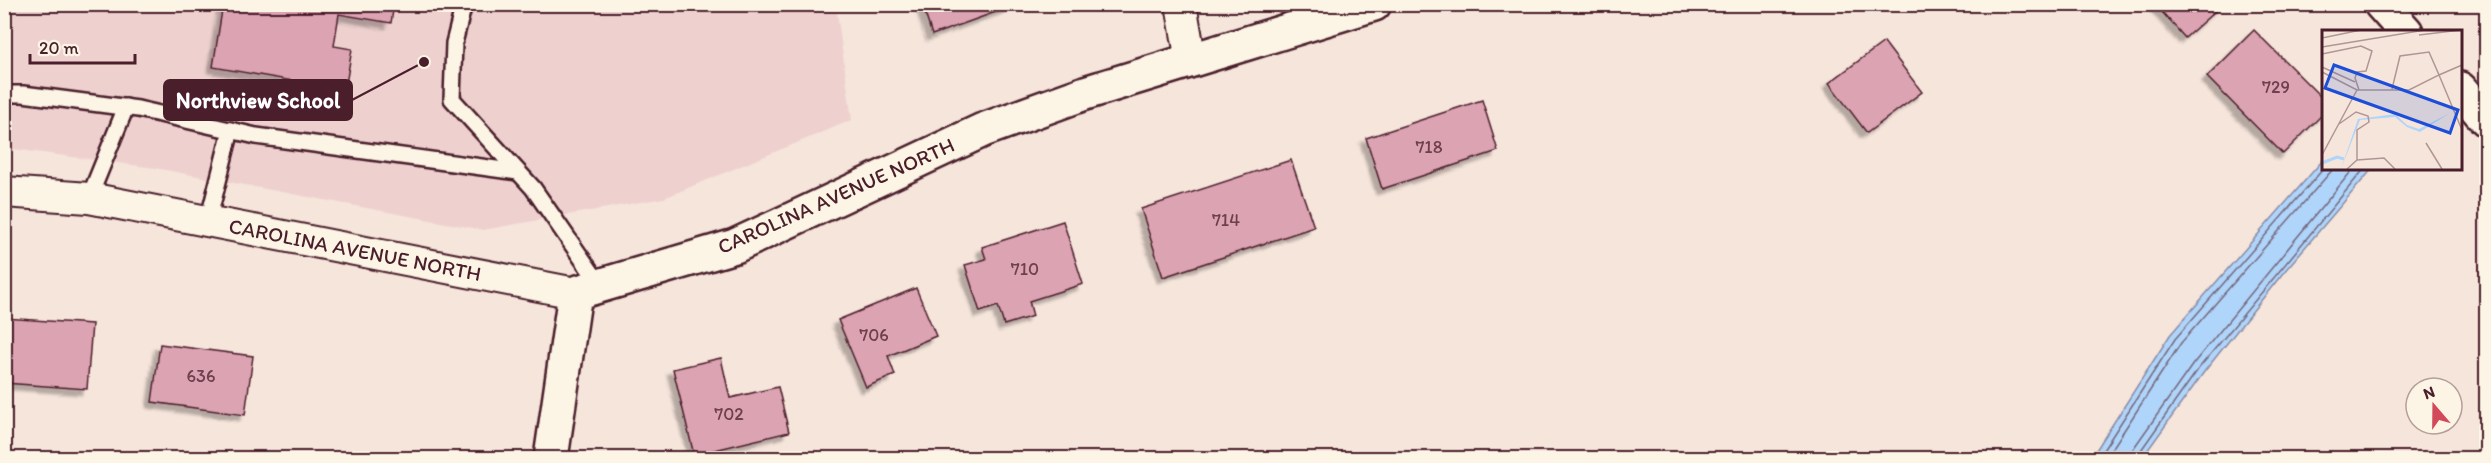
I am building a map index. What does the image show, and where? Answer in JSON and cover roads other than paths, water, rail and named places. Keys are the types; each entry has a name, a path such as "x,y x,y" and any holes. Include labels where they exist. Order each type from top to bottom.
{"street":[{"path":"1181,4 1191,61"},
{"name":"CAROLINA AVENUE NORTH","path":"4,192 89,198 588,289 735,246 983,130 1085,93 1374,4"},
{"path":"2381,4 2404,30"},
{"path":"2461,90 2487,119"},
{"path":"551,459 588,289"}],"lane":[{"path":"464,4 454,43 452,99 533,188 588,289"},
{"path":"4,94 23,94 126,107 231,130 518,172"},
{"path":"89,198 126,107"},
{"path":"208,221 231,130"}],"water":[{"path":"2322,161 2322,170 2371,170 2283,273 2204,372 2142,458 2091,458 2170,335"}],"place":[{"name":"Northview School","path":"424,62"}]}
